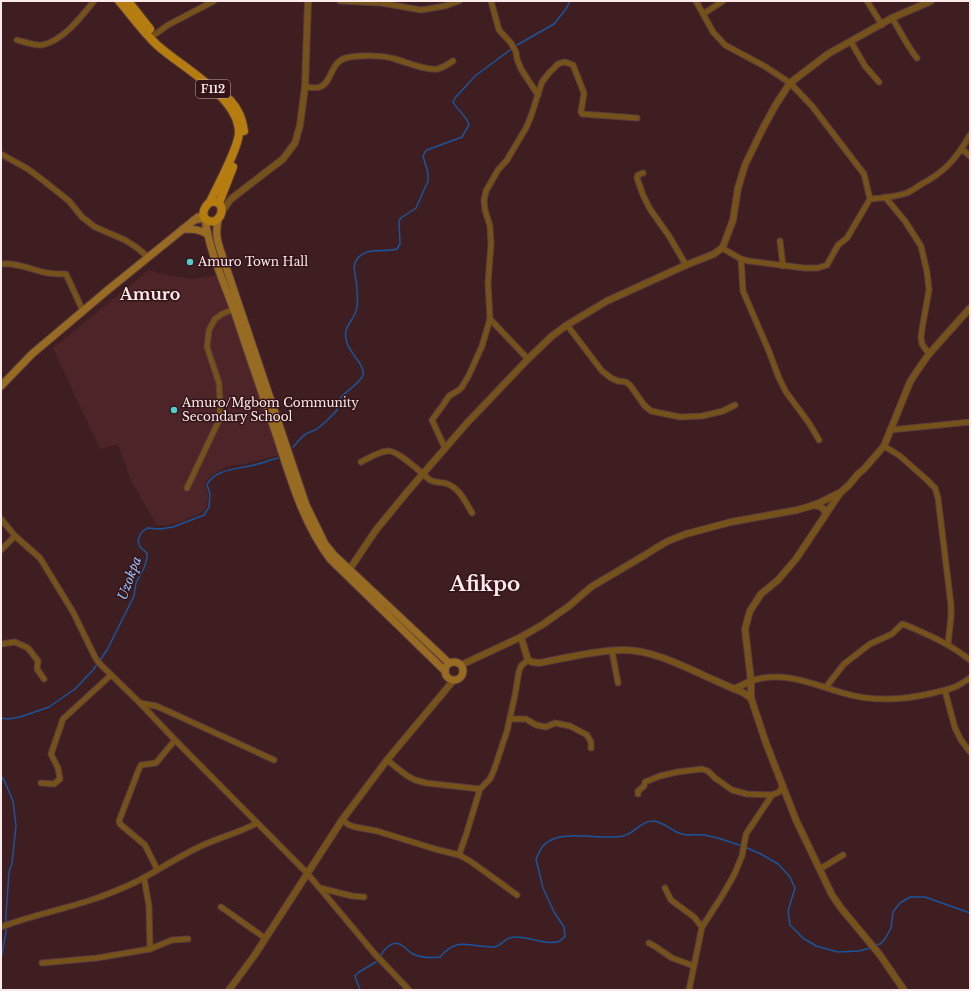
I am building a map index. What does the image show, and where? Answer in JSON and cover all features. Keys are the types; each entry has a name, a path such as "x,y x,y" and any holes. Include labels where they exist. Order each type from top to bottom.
{"main road":[{"name":"F112","path":"119,1 170,56 213,89 224,100 235,117 239,132 238,139 232,156 210,202"},
{"name":"F112","path":"128,1 153,37 217,88 239,112 244,131 244,138 219,203"},
{"path":"445,671 445,668 449,663 455,662 461,665 463,671 460,678 454,681 450,680 445,671 348,573 325,544 306,505 217,240 216,231 222,208 219,203 210,202 206,205 204,215 207,234 234,309 289,475 310,528 330,559 348,573 449,663"},
{"path":"204,215 208,220 212,221 220,216"},
{"path":"1,386 32,354 109,289 194,220 204,215"},
{"path":"183,229 199,230 207,234"}],"street":[{"path":"18,40 41,46 54,41 74,25 94,1"},
{"path":"153,37 178,20 214,1"},
{"path":"220,216 231,199 283,159 295,143 300,125 305,88 308,1"},
{"path":"340,1 381,3 421,10 445,6 459,1"},
{"path":"491,1 499,30 511,42 516,52 521,69 538,95"},
{"path":"696,1 713,32 725,45 766,67 790,83 812,106 864,174 870,199 847,238 838,245 827,265 818,268 749,262 722,248"},
{"path":"703,14 723,1"},
{"path":"867,1 882,24"},
{"path":"348,573 376,530 422,474 466,423 552,336 567,325 607,301 714,254 722,248 734,220 738,188 745,165 775,106 790,83 828,54 892,18 931,1"},
{"path":"892,18 917,58"},
{"path":"851,42 865,66 879,82"},
{"path":"305,88 320,87 325,84 337,62 344,58 384,56 430,70 437,70 454,61"},
{"path":"445,448 432,420 449,396 462,387 469,375 482,346 490,320 488,284 492,244 490,226 485,210 484,200 486,191 526,128 542,82 548,73 558,64 568,62 573,65 584,93 582,114 637,118"},
{"path":"870,199 907,192 927,181 950,164 970,135"},
{"path":"962,148 970,156"},
{"path":"1,154 28,169 44,181 69,201 82,217 95,227 125,240 136,247 148,258"},
{"path":"643,173 638,175 637,178 643,195 650,209 669,236 686,265"},
{"path":"224,187 228,192 239,192"},
{"path":"885,197 905,221 921,246 927,272 929,290 922,329 922,344 929,354"},
{"path":"219,203 231,199"},
{"path":"780,241 783,266"},
{"path":"741,259 743,291 779,378 786,392 810,423 819,440"},
{"path":"1,264 15,265 45,272 66,274 83,311"},
{"path":"904,990 871,944 832,895 796,820 766,743 751,698 751,681 745,629 750,611 761,594 778,580 796,559 841,492 884,446 910,382 929,354 970,308"},
{"path":"187,488 220,418 219,383 207,347 209,330 215,319 234,309"},
{"path":"490,320 528,359"},
{"path":"567,325 602,371 611,378 626,382 630,385 644,405 651,411 680,417 702,416 723,411 735,405"},
{"path":"890,430 970,422"},
{"path":"884,446 900,456 926,479 934,488 938,498 951,605 948,644"},
{"path":"361,462 384,451 389,450 394,452 422,474 435,482 444,483 458,490 472,513"},
{"path":"461,665 521,637 542,625 569,606 591,587 668,541 686,534 731,522 796,510 813,505 841,492"},
{"path":"813,505 822,507 826,514"},
{"path":"1,519 15,536 40,558 73,612 100,665 140,703 307,873 374,953 409,990"},
{"path":"1,550 15,536"},
{"path":"826,687 844,664 870,644 892,634 900,624 948,644 970,660"},
{"path":"521,637 528,660"},
{"path":"1,644 15,642 28,648 38,661 37,669 44,679"},
{"path":"528,660 539,663 586,654 624,650 634,651 650,654 674,662 742,692 751,698"},
{"path":"612,651 618,683"},
{"path":"459,855 480,789 490,779 507,731 519,671 521,666 528,660"},
{"path":"41,783 54,784 60,779 58,768 51,754 63,719 111,675"},
{"path":"734,689 751,681 766,677 796,679 826,687 844,694 864,698 892,699 916,697 945,691 970,678"},
{"path":"229,990 342,820 388,760 454,681"},
{"path":"945,691 955,728 961,740 970,752"},
{"path":"140,703 156,706 274,760"},
{"path":"510,719 526,719 536,725 546,727 555,723 570,726 587,735 591,742 591,748"},
{"path":"157,869 145,845 120,824 119,821 141,765 156,764 175,740"},
{"path":"388,760 406,775 415,780 426,783 480,789"},
{"path":"638,794 638,791 644,786 645,782 660,776 702,769 708,770 714,778 732,790 747,794 772,795 779,792 783,786"},
{"path":"689,990 702,927 734,875 742,856 746,834 772,795"},
{"path":"342,820 355,827 377,831 459,855 470,861 517,895"},
{"path":"1,927 97,898 122,888 144,878 157,869 200,846 245,830 257,823"},
{"path":"820,868 844,855"},
{"path":"144,878 149,906 150,949"},
{"path":"319,887 352,896 364,897"},
{"path":"665,888 671,900 694,917 702,927"},
{"path":"222,907 265,938"},
{"path":"42,963 96,958 150,949 172,940 188,938"},
{"path":"649,943 656,946 672,958 694,966"}],"shaded area":[{"name":"Amuro/Mgbom Community Secondary School","path":"149,270 164,275 194,279 218,275 279,455 245,464 227,466 206,481 205,486 208,494 207,506 203,512 180,522 168,525 157,525 131,481 118,444 100,449 53,348"}],"waterway":[{"path":"517,45 554,24 566,9 570,1"},
{"path":"293,447 304,435 317,429 334,414 338,408 341,398 362,378 362,368 349,347 346,337 347,328 356,312 357,307 357,290 354,270 355,262 361,255 371,251 397,249 400,244 399,221 416,208 428,181 428,173 423,156 425,152 462,137 469,125 466,118 453,102 455,98 475,76 510,50"},
{"name":"Uzokpa","path":"1,718 8,719 20,717 49,707 75,689 93,670 107,650 134,596 136,583 144,568 147,553 140,547 138,541 141,533 147,528 160,529 173,527 204,515 209,507 210,494 207,485 215,476 228,470 254,465 278,458"},
{"name":"Uzokpa","path":"1,776 13,801 16,826 12,863 9,872 6,932 1,959"},
{"path":"381,955 385,949 396,943 400,944 416,955 433,958 440,957 453,946 467,944 495,947 513,937 522,937 545,942 560,941 565,937 564,927 554,912 543,888 536,859 543,846 550,840 559,837 623,836 631,833 644,823 656,821 678,833 687,835 706,835 742,846"},
{"path":"745,847 778,864 790,877 795,888 788,911 790,925 803,938 816,946 838,952 859,951 870,948"},
{"path":"876,945 880,944 885,939 891,928 893,912 900,903 910,897 925,897 970,913"},
{"path":"360,990 355,976 376,962"}],"place":[{"name":"Amuro Town Hall","path":"190,262"},
{"name":"Amuro/Mgbom Community Secondary School","path":"174,410"}],"district":[{"name":"Amuro","path":"150,294"},
{"name":"Afikpo","path":"485,584"}]}
